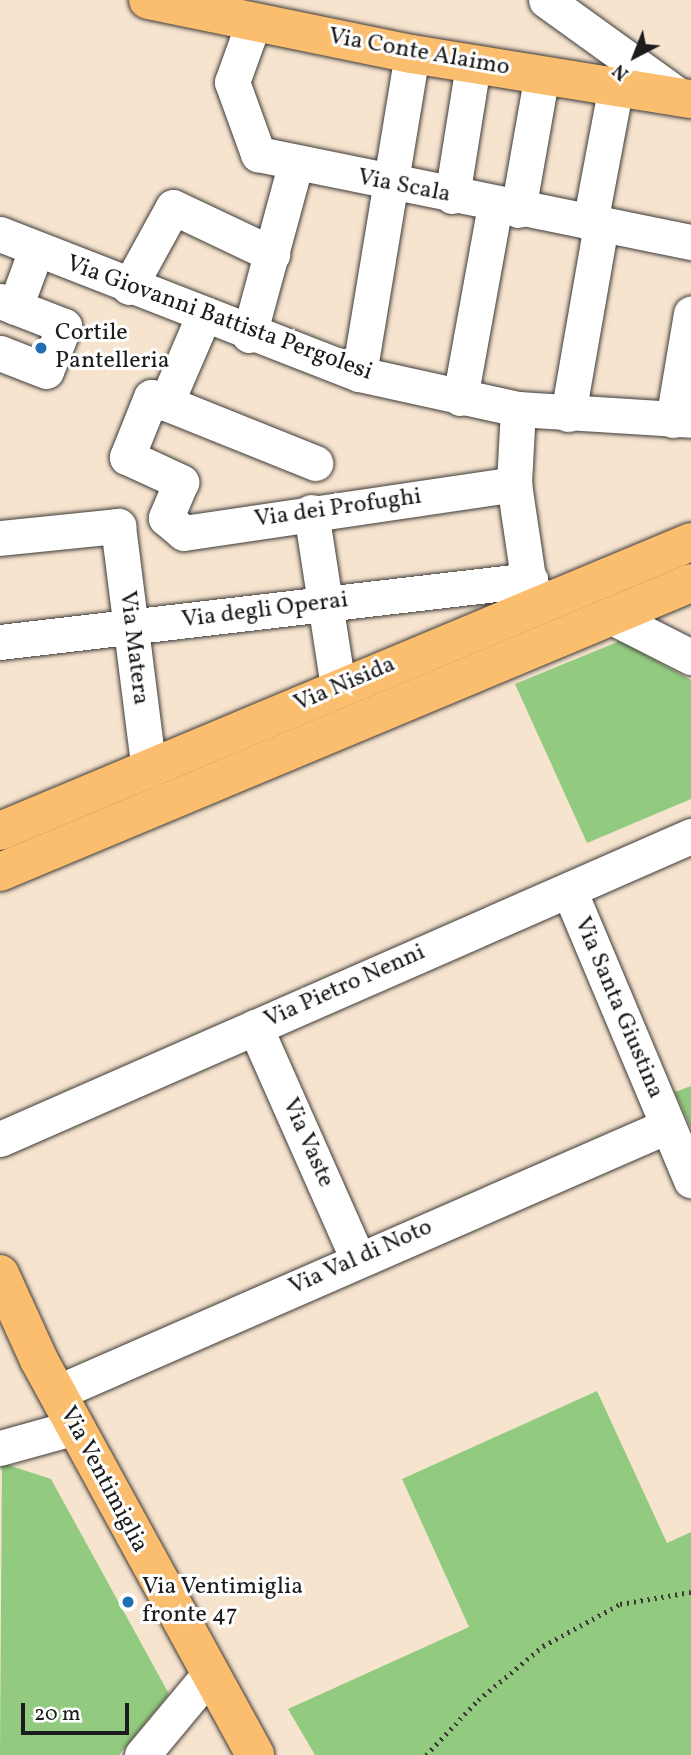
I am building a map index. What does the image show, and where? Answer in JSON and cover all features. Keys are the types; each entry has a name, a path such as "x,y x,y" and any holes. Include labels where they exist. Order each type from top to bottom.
{"main road":[{"name":"Via Conte Alaimo","path":"148,0 472,65 685,98"},
{"name":"Via Nisida","path":"0,831 149,770 338,687 531,593 691,542"},
{"name":"Via Nisida","path":"0,872 691,583"},
{"name":"Via Ventimiglia","path":"0,1274 56,1393 207,1677 254,1755"}],"street":[{"path":"546,0 685,98"},
{"name":"Via Scala","path":"254,21 232,82 258,154 295,166 691,242"},
{"path":"359,374 412,54"},
{"path":"452,196 472,65"},
{"path":"460,398 542,74"},
{"path":"568,414 616,86"},
{"path":"249,335 295,166"},
{"path":"129,287 179,195 272,254"},
{"name":"Via Giovanni Battista Pergolesi","path":"0,234 249,335 359,374 518,409 682,420"},
{"path":"0,353 46,371 64,326 7,304 36,250"},
{"path":"682,420 691,314"},
{"path":"203,317 166,403 315,463"},
{"name":"Via dei Profughi","path":"166,403 151,397 127,457 181,482 166,518 184,533 310,512 514,484"},
{"path":"518,409 514,484 531,593"},
{"path":"310,512 338,687"},
{"name":"Via Matera","path":"0,538 118,526 149,770"},
{"name":"Via degli Operai","path":"0,642 325,603 531,593"},
{"path":"612,617 691,657"},
{"name":"Via Pietro Nenni","path":"0,1139 691,836"},
{"name":"Via Santa Giustina","path":"569,890 691,1180"},
{"name":"Via Vaste","path":"255,1027 358,1259"},
{"name":"Via Val di Noto","path":"56,1393 667,1126"},
{"path":"0,1448 75,1427"},
{"path":"142,1755 207,1677"}],"path":[{"path":"426,1755 478,1700 543,1646 620,1604 691,1592"}],"green space":[{"path":"620,641 691,680 691,799 587,843 515,684"},
{"path":"691,1086 691,1128 675,1092"},
{"path":"597,1391 667,1543 691,1532 691,1755 315,1755 288,1709 469,1627 402,1479"},
{"path":"2,1463 51,1479 169,1694 119,1755 0,1755"}],"place":[{"name":"Cortile Pantelleria","path":"41,348"},
{"name":"Via Ventimiglia fronte 47","path":"128,1602"}]}
